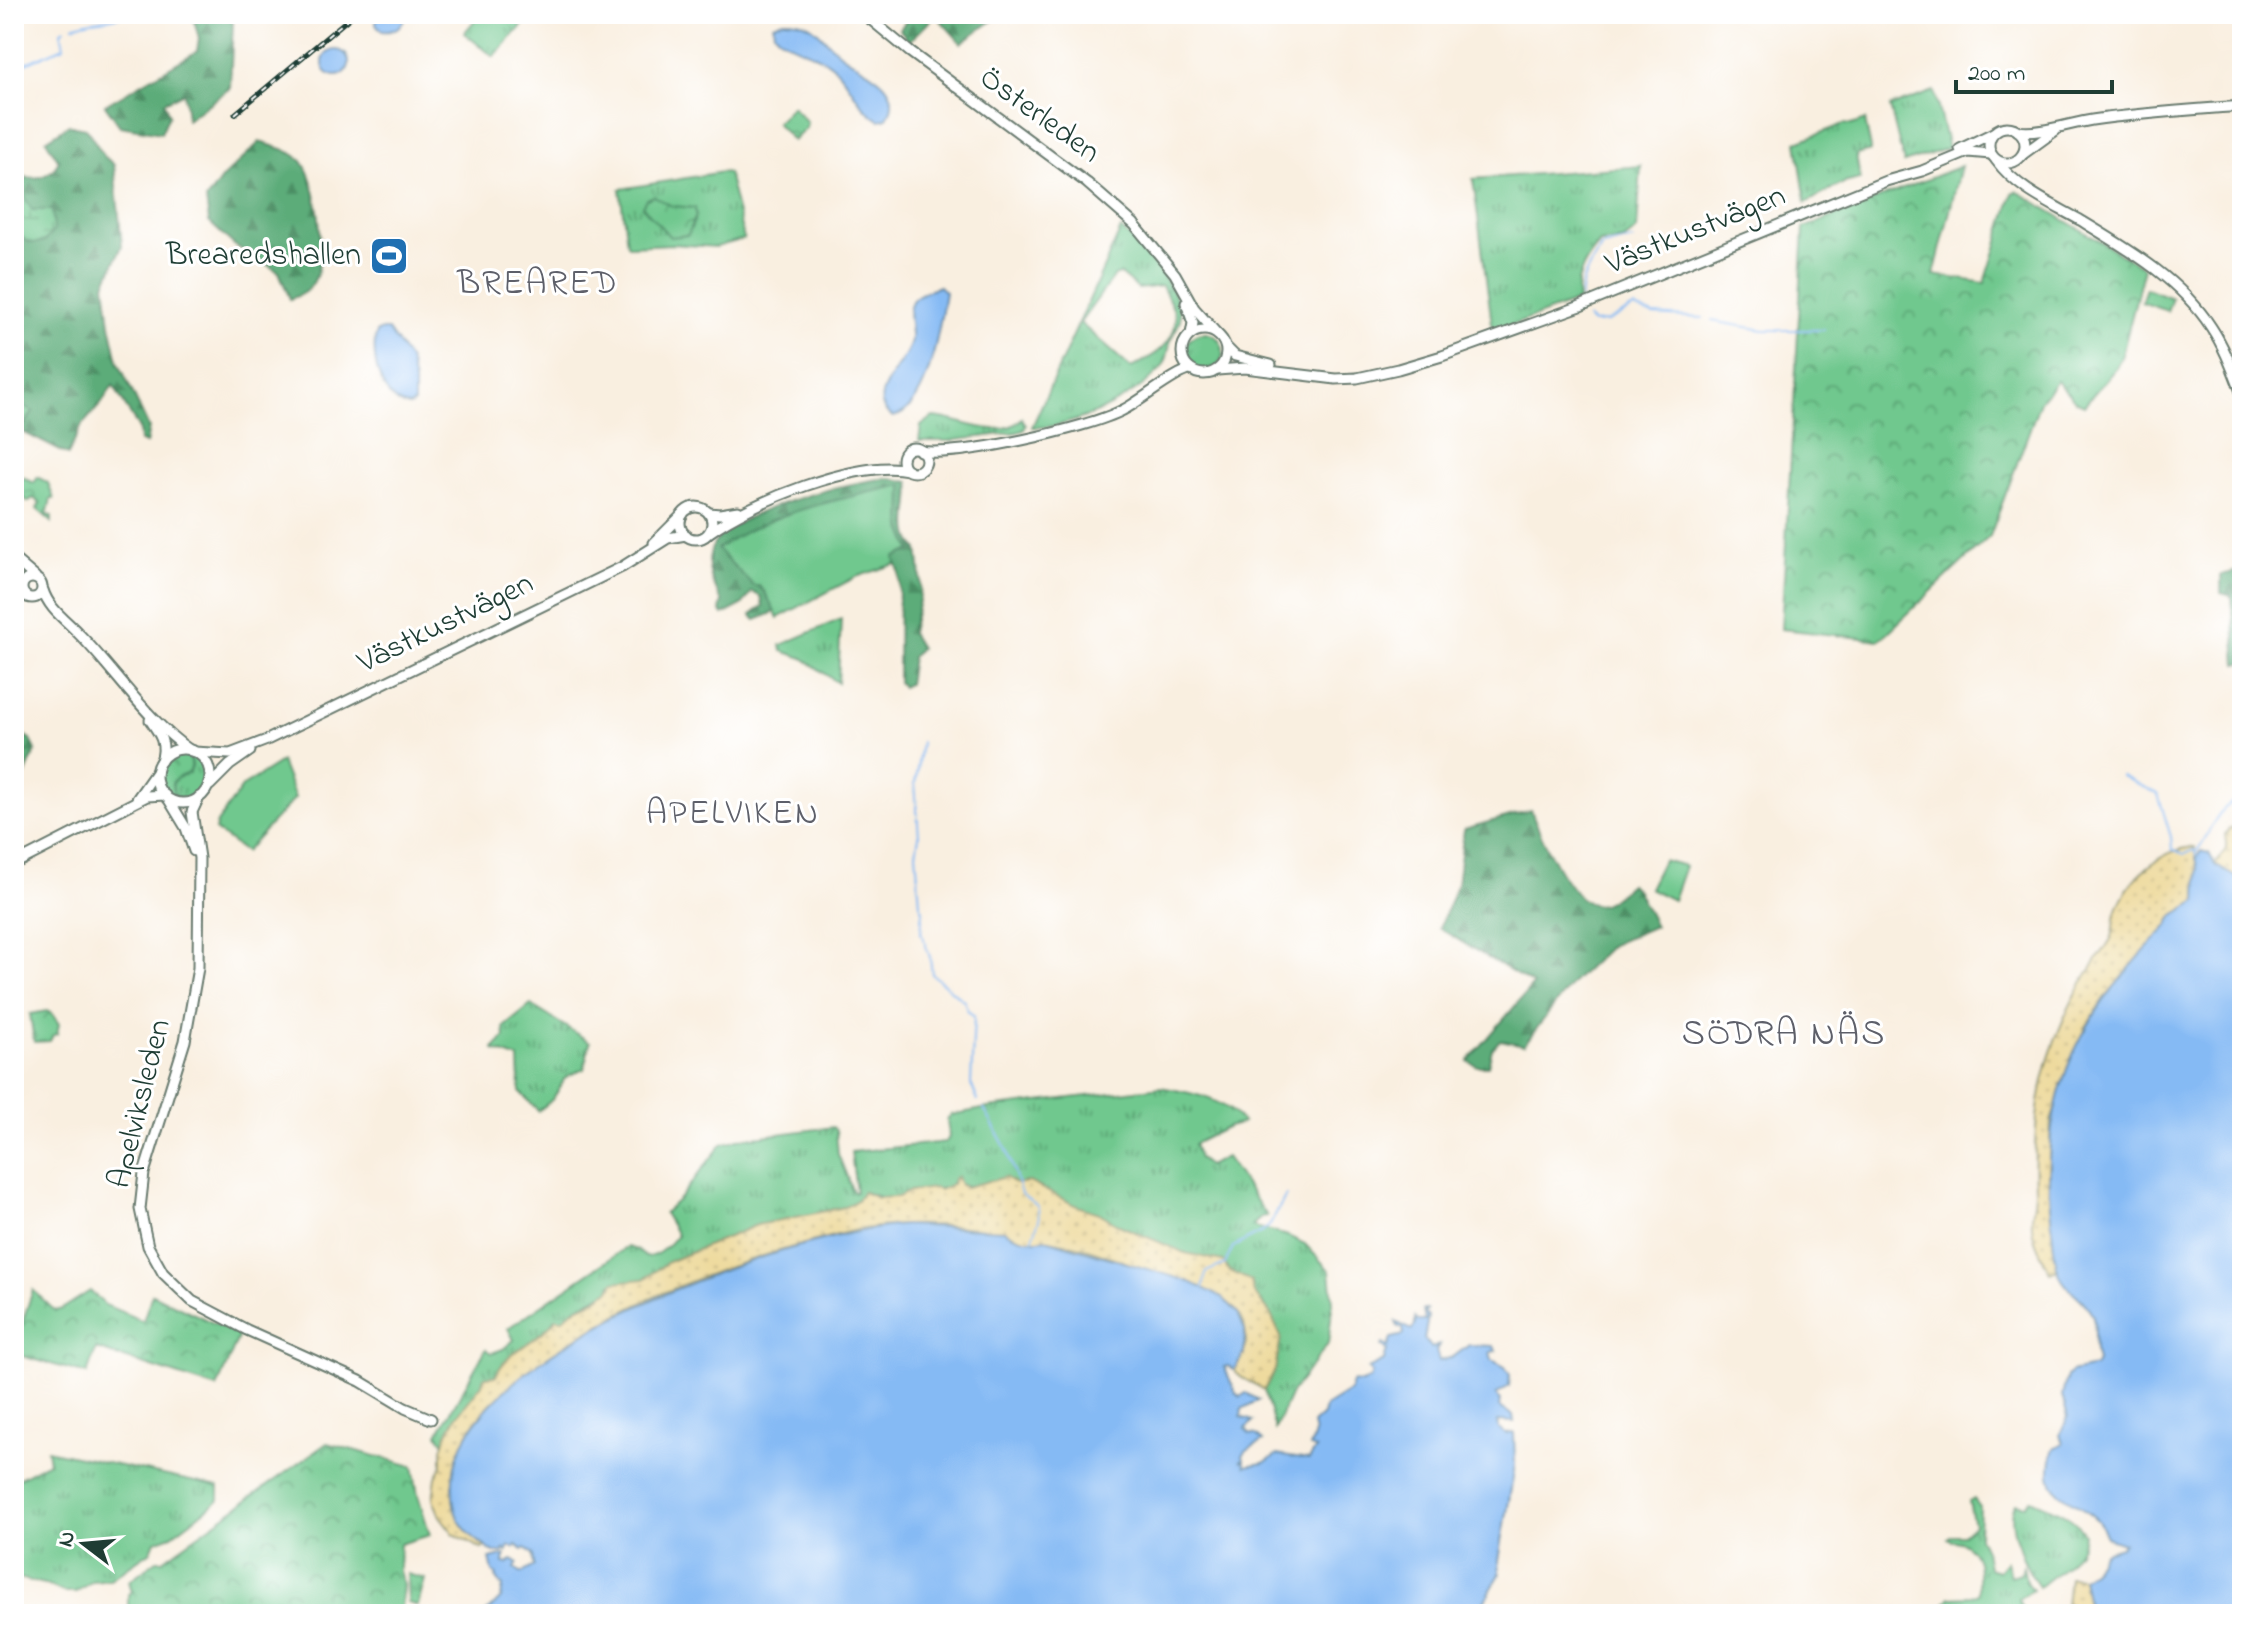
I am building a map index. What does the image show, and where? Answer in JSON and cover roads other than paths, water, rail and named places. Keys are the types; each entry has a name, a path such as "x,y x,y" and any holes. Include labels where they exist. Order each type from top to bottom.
{"street":[{"name":"Österleden","path":"864,14 920,60 1104,197 1147,239 1172,271 1194,308 1218,335"},
{"name":"Västkustvägen","path":"1217,370 1245,368 1310,377 1357,378 1442,356 1513,331 1898,177 2006,127 2033,133 2116,117 2242,106"},
{"name":"Västkustvägen","path":"1898,177 1922,171 1968,152 2007,163 2065,125"},
{"path":"2018,131 2024,142 2016,172 2023,187"},
{"path":"1993,133 1989,143 1994,157 2023,187 2136,254 2177,287 2210,325 2224,349 2242,394"},
{"name":"Österleden","path":"1172,271 1192,318 1191,334"},
{"path":"745,509 698,539 686,535 680,524 683,514 695,507 722,514 745,509 813,484 871,470 892,462 912,448 954,452 1100,420 1128,407 1148,396 1179,372 1191,370 1205,374 1217,370 1225,360 1226,347 1218,335 1205,330 1191,334 1169,374 1128,407"},
{"name":"Västkustvägen","path":"1226,347 1235,356 1269,365 1337,374 1387,366 1513,331"},
{"path":"1182,353 1191,370"},
{"path":"920,451 925,458 924,466"},
{"path":"871,470 893,468 917,471 954,452"},
{"path":"904,453 902,462 908,470"},
{"path":"709,513 712,522 710,532"},
{"name":"Västkustvägen","path":"647,552 683,514"},
{"name":"Västkustvägen","path":"192,751 230,754 267,740 611,573 668,538 686,535"},
{"path":"14,561 41,582 46,599 58,615"},
{"path":"14,561 21,575 24,595 58,615 77,631 171,736 208,766 210,777 207,789 199,797 182,803 166,796 151,795 14,864"},
{"path":"22,585 27,579 35,577"},
{"path":"31,598 40,595 43,590"},
{"path":"132,694 163,740 158,782 166,796"},
{"name":"Västkustvägen","path":"207,789 230,765 267,740"},
{"path":"125,809 144,792 160,765 174,751 192,751"},
{"name":"Apelviksleden","path":"166,796 189,835 199,877"},
{"name":"Apelviksleden","path":"199,797 192,815 199,851 199,946 190,1017 140,1193 142,1224 148,1246 163,1273 192,1301 360,1381 405,1408 431,1419"}],"water":[{"path":"377,14 407,14 398,27 382,31 376,24"},
{"path":"783,20 810,26 841,54 879,79 891,96 892,106 887,118 880,120 866,110 840,73 828,62 778,37 773,24"},
{"path":"336,50 345,54 349,63 345,72 336,76 327,72 323,63 327,54"},
{"path":"939,286 945,292 931,364 916,399 905,411 893,417 884,409 881,400 888,380 911,340 910,306 917,296"},
{"path":"388,330 409,360 414,382 414,403 410,406 391,397 380,377 375,342 377,332"},
{"path":"2201,851 2209,853 2215,865 2242,881 2242,1614 2089,1614 2082,1578 2093,1570 2104,1552 2121,1547 2123,1543 2106,1537 2101,1524 2060,1493 2050,1477 2054,1448 2063,1443 2060,1435 2068,1417 2062,1396 2067,1376 2071,1372 2095,1367 2097,1361 2092,1314 2062,1279 2055,1259 2049,1163 2052,1123 2074,1053 2091,1021 2112,989 2174,915 2197,901 2196,857"},
{"path":"905,1225 1004,1230 1024,1239 1046,1239 1188,1281 1222,1297 1238,1313 1245,1330 1244,1354 1234,1370 1224,1367 1236,1393 1241,1397 1246,1393 1259,1400 1242,1409 1241,1417 1253,1421 1246,1429 1249,1434 1263,1441 1243,1455 1244,1459 1240,1461 1244,1461 1245,1466 1263,1463 1277,1455 1309,1460 1316,1449 1310,1447 1315,1434 1313,1424 1323,1415 1325,1407 1350,1391 1352,1382 1362,1383 1370,1379 1372,1373 1368,1369 1384,1361 1387,1350 1381,1346 1388,1347 1391,1338 1404,1335 1403,1328 1398,1327 1396,1322 1412,1330 1415,1318 1425,1321 1423,1310 1428,1310 1424,1312 1428,1317 1424,1340 1432,1348 1439,1345 1436,1350 1439,1361 1453,1357 1469,1345 1494,1346 1496,1351 1490,1352 1492,1360 1505,1367 1510,1375 1509,1386 1496,1395 1501,1400 1499,1407 1513,1415 1514,1422 1498,1421 1499,1429 1506,1434 1514,1433 1515,1465 1499,1560 1500,1574 1480,1609 1466,1614 485,1614 501,1598 503,1587 493,1572 490,1559 505,1555 504,1563 512,1560 518,1563 515,1568 522,1573 534,1566 533,1554 516,1545 514,1548 509,1546 506,1552 504,1549 502,1553 494,1553 470,1534 455,1510 453,1478 471,1430 512,1384 571,1342 640,1305 715,1274 788,1249 854,1233"}],"waterway":[{"path":"73,26 124,14"},
{"path":"14,68 64,47 61,31 65,29"},
{"path":"1581,300 1584,278 1602,246 1633,240"},
{"path":"1587,318 1593,323 1607,322 1634,308 1653,315 1703,318"},
{"path":"1712,321 1764,330 1824,330"},
{"path":"921,742 915,784 919,836 916,853 923,910 921,933 930,957 932,974 964,1001 974,1016 971,1084 978,1101"},
{"path":"2121,776 2158,794 2172,849 2184,854 2194,850 2196,855"},
{"path":"2196,852 2224,809 2242,797"},
{"path":"984,1109 1007,1150 1021,1194 1038,1206 1039,1220 1032,1241"},
{"path":"1203,1288 1206,1272 1225,1264 1233,1247 1270,1225 1286,1195"}],"railway":[{"path":"235,114 354,14"}],"place":[{"name":"Brearedshallen","path":"389,256"}],"district":[{"name":"BREARED","path":"538,285"},
{"name":"APELVIKEN","path":"733,815"},
{"name":"SÖDRA NÄS","path":"1784,1035"}]}
